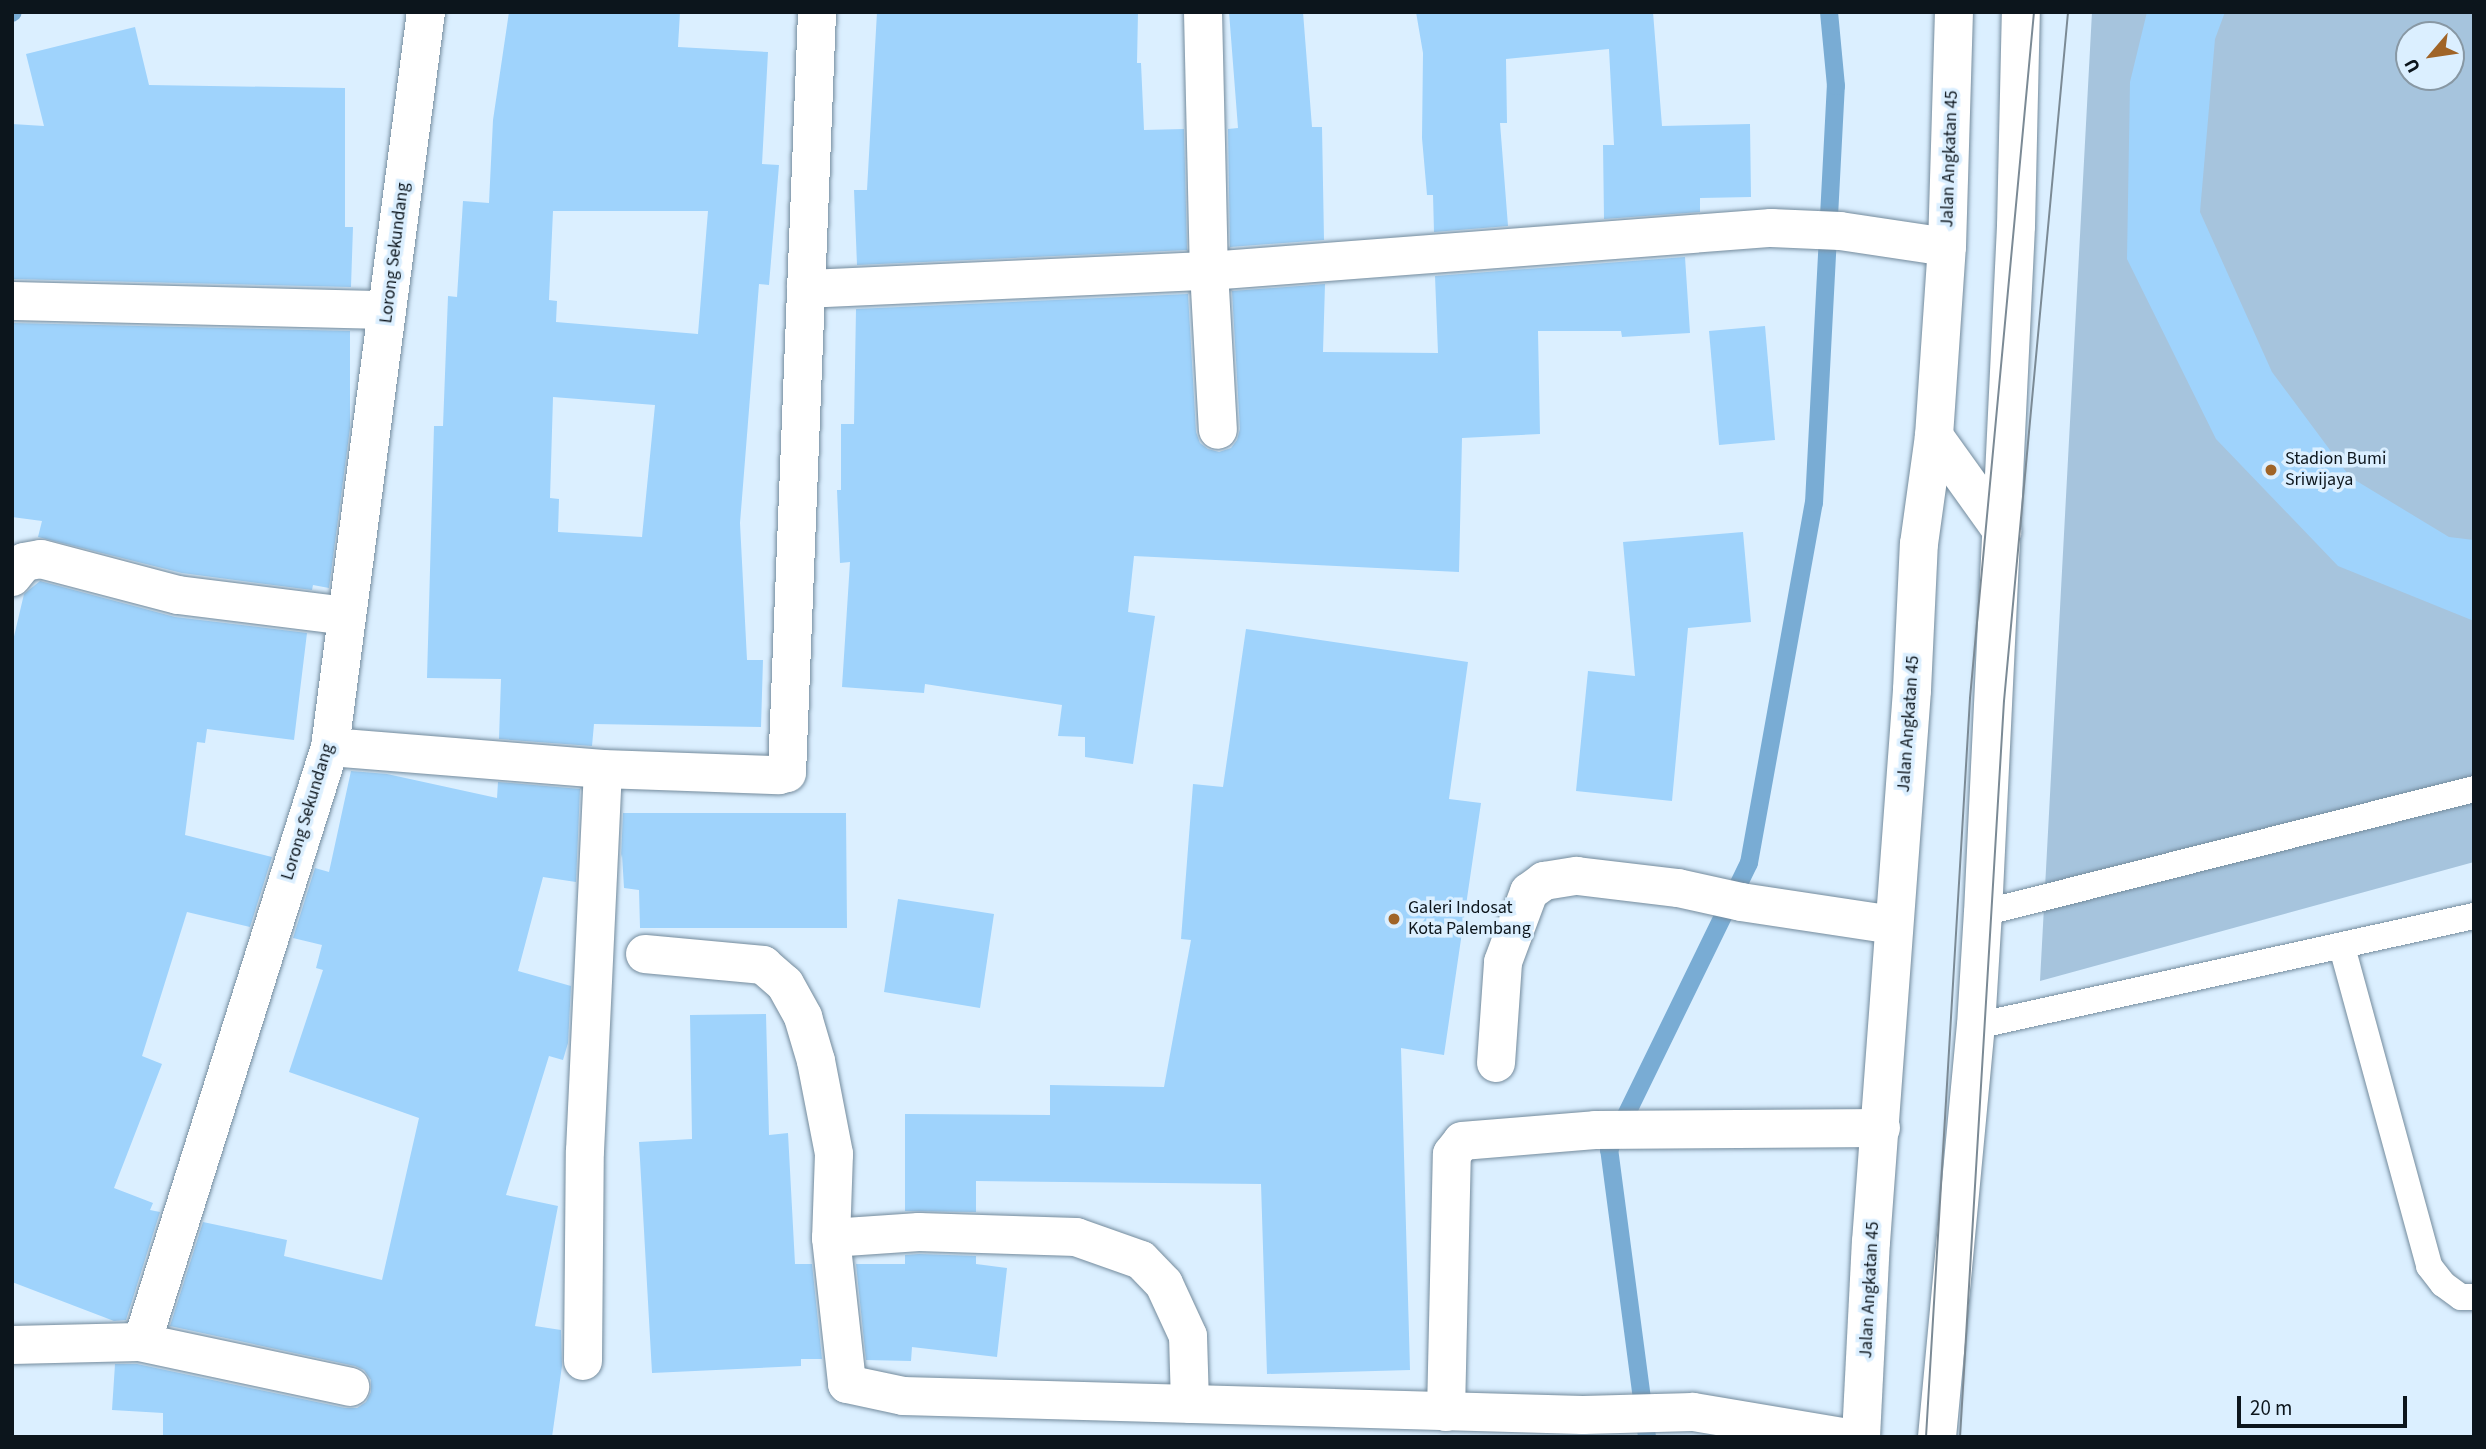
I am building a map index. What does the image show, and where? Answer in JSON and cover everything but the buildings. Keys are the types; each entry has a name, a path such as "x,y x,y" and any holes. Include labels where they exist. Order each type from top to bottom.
{"street":[{"name":"Lorong Sekundang","path":"139,1342 153,1310 330,747 426,12"},
{"path":"330,747 603,769 779,775 788,773 817,12"},
{"path":"1203,12 1209,271 1218,430"},
{"name":"Jalan Angkatan 45","path":"1861,1437 1893,925 1912,690 1919,544 1934,436 1947,247 1954,12"},
{"path":"1937,1437 1976,1026 1983,913 2016,226 2021,12"},
{"path":"806,289 1209,271 1771,228 1840,231 1947,247"},
{"path":"12,301 387,310"},
{"path":"1934,436 2002,531"},
{"path":"12,577 24,562 41,559 178,595 347,616"},
{"path":"583,1361 585,1151 603,769"},
{"path":"1496,1063 1503,962 1529,892 1544,881 1577,876 1678,888 1741,902 1893,925"},
{"path":"645,954 763,965 785,984 803,1017 816,1060 831,1141 831,1238 847,1384 903,1396 1583,1415 1693,1412 1843,1437"},
{"path":"1446,1412 1454,1148 1468,1139 1595,1130 1881,1128"},
{"path":"831,1238 919,1233 1076,1237 1141,1260 1164,1284 1188,1336 1190,1404"},
{"path":"12,1345 139,1342 350,1387"}],"lane":[{"path":"1983,913 2474,789"},
{"path":"1976,1026 2474,916"},
{"path":"2342,947 2429,1266 2443,1284 2461,1297 2474,1297"}],"shaded area":[{"name":"Stadion Bumi Sriwijaya","path":"2092,12 2474,12 2474,862 2040,981"}],"waterway":[{"path":"1647,1437 1609,1150 1749,863 1814,503 1836,86 1829,12"}],"tram line":[{"path":"1926,1437 1970,698 2034,12"},
{"path":"1960,1437 2004,701 2068,12"}],"place":[{"name":"Stadion Bumi Sriwijaya","path":"2271,470"},
{"name":"Galeri Indosat Kota Palembang","path":"1394,919"}]}
